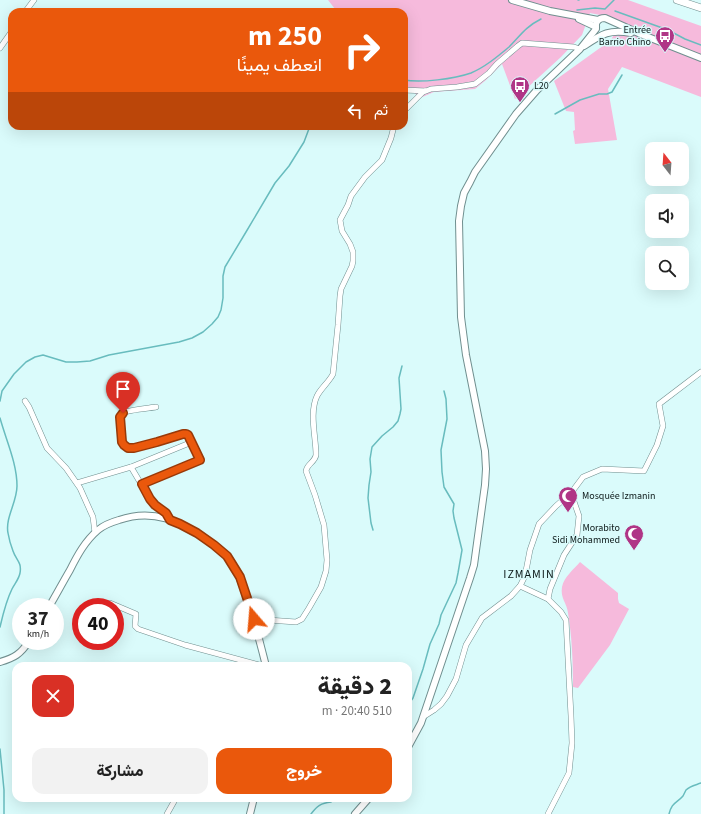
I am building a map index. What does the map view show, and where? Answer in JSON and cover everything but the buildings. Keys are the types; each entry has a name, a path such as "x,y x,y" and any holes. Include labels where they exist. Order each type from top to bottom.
{"main road":[{"path":"677,0 701,8"}],"street":[{"path":"512,0 568,15 598,20 605,18 609,21 701,58"},
{"path":"568,15 596,28 600,33 622,31 643,35"},
{"path":"412,739 423,717 474,565 485,485 485,451 466,355 462,317 459,221 464,193 475,172 516,114 537,90 580,49 596,28 598,20"},
{"path":"580,49 606,33 611,26 609,21"},
{"path":"0,48 8,37"},
{"path":"408,107 422,93 431,89 475,84 522,43 574,47 580,49"},
{"path":"408,90 426,91"},
{"path":"254,619 298,622 302,619 321,587 326,571 324,525 306,471 316,455 313,411 315,401 320,391 333,374 340,296 353,261 353,252 342,231 340,220 351,196 382,160 393,130"},
{"path":"423,717 441,704 447,696 456,679 466,645 482,618 511,596 520,586 525,576 530,550 539,524 571,493 583,477 602,469 644,471 657,445 663,426 659,404 701,372"},
{"path":"25,401 47,448 62,462 85,499 93,517 95,533"},
{"path":"142,484 200,460 188,435 185,434 134,448 128,448 124,445 122,442 121,415 126,412 156,407"},
{"path":"76,483 131,467 192,442"},
{"path":"131,467 150,499 155,505 166,513 170,520"},
{"path":"548,599 550,589 564,555 577,535 579,516 571,493"},
{"path":"54,598 80,551 98,530 110,523 132,516 158,516 180,524 197,533 227,556 240,577 254,619 264,662"},
{"path":"520,586 548,599 561,612 566,620 572,744 569,773 548,814"},
{"path":"124,609 136,614 135,626 138,629 250,662"},
{"path":"0,662 17,656 23,650"},
{"path":"167,814 174,802"},
{"path":"250,814 253,802"},
{"path":"355,814 366,802"}],"shaded area":[{"path":"328,0 628,0 701,26 701,97 622,67 608,89 617,140 575,144 573,131 575,130 574,112 566,111 554,81 611,40 620,22 590,13 582,35 561,57 515,99 502,64 475,89 434,92 420,98 408,87 408,8 334,8"},
{"path":"580,562 618,593 619,603 629,609 610,645 578,688 573,687 570,631 562,587 570,573"}],"waterway":[{"path":"577,10 595,8 605,9 614,0"},
{"path":"615,11 668,30 701,45"},
{"path":"408,81 438,80 471,73 495,58 509,47 527,28 541,19"},
{"path":"555,114 580,100 599,94 607,94 612,92 622,75"},
{"path":"0,401 2,391 14,374 26,362 35,357 43,355 66,362 90,361 109,355 179,342 192,338 203,332 218,317 221,310 225,267 275,183 289,166 304,142 308,130"},
{"path":"373,530 368,498 372,447 398,421 401,409 399,378 402,366"},
{"path":"412,699 430,644 439,624 441,615 456,583 462,550 454,518 454,504 444,487 442,472 441,450 447,419 444,391"},
{"path":"0,418 17,477 15,498 8,522 8,535 20,569 19,577 8,598 0,627"},
{"path":"0,749 4,790 4,814"},
{"path":"669,814 673,805 683,796 686,790 701,783"},
{"path":"311,814 320,805 331,802"}],"place":[{"name":"Entrée Barrio Chino","path":"665,53"},
{"name":"L20","path":"520,103"},
{"name":"Mosquée Izmanin","path":"568,513"},
{"name":"Morabito Sidi Mohammed","path":"634,551"}],"district":[{"name":"IZMAMIN","path":"529,574"}],"route":[{"path":"123,413 120,417 122,442 128,448 134,448 183,434 188,435 200,460 142,484 153,503 166,513 170,520 197,533 227,556 240,577 254,619"}]}
